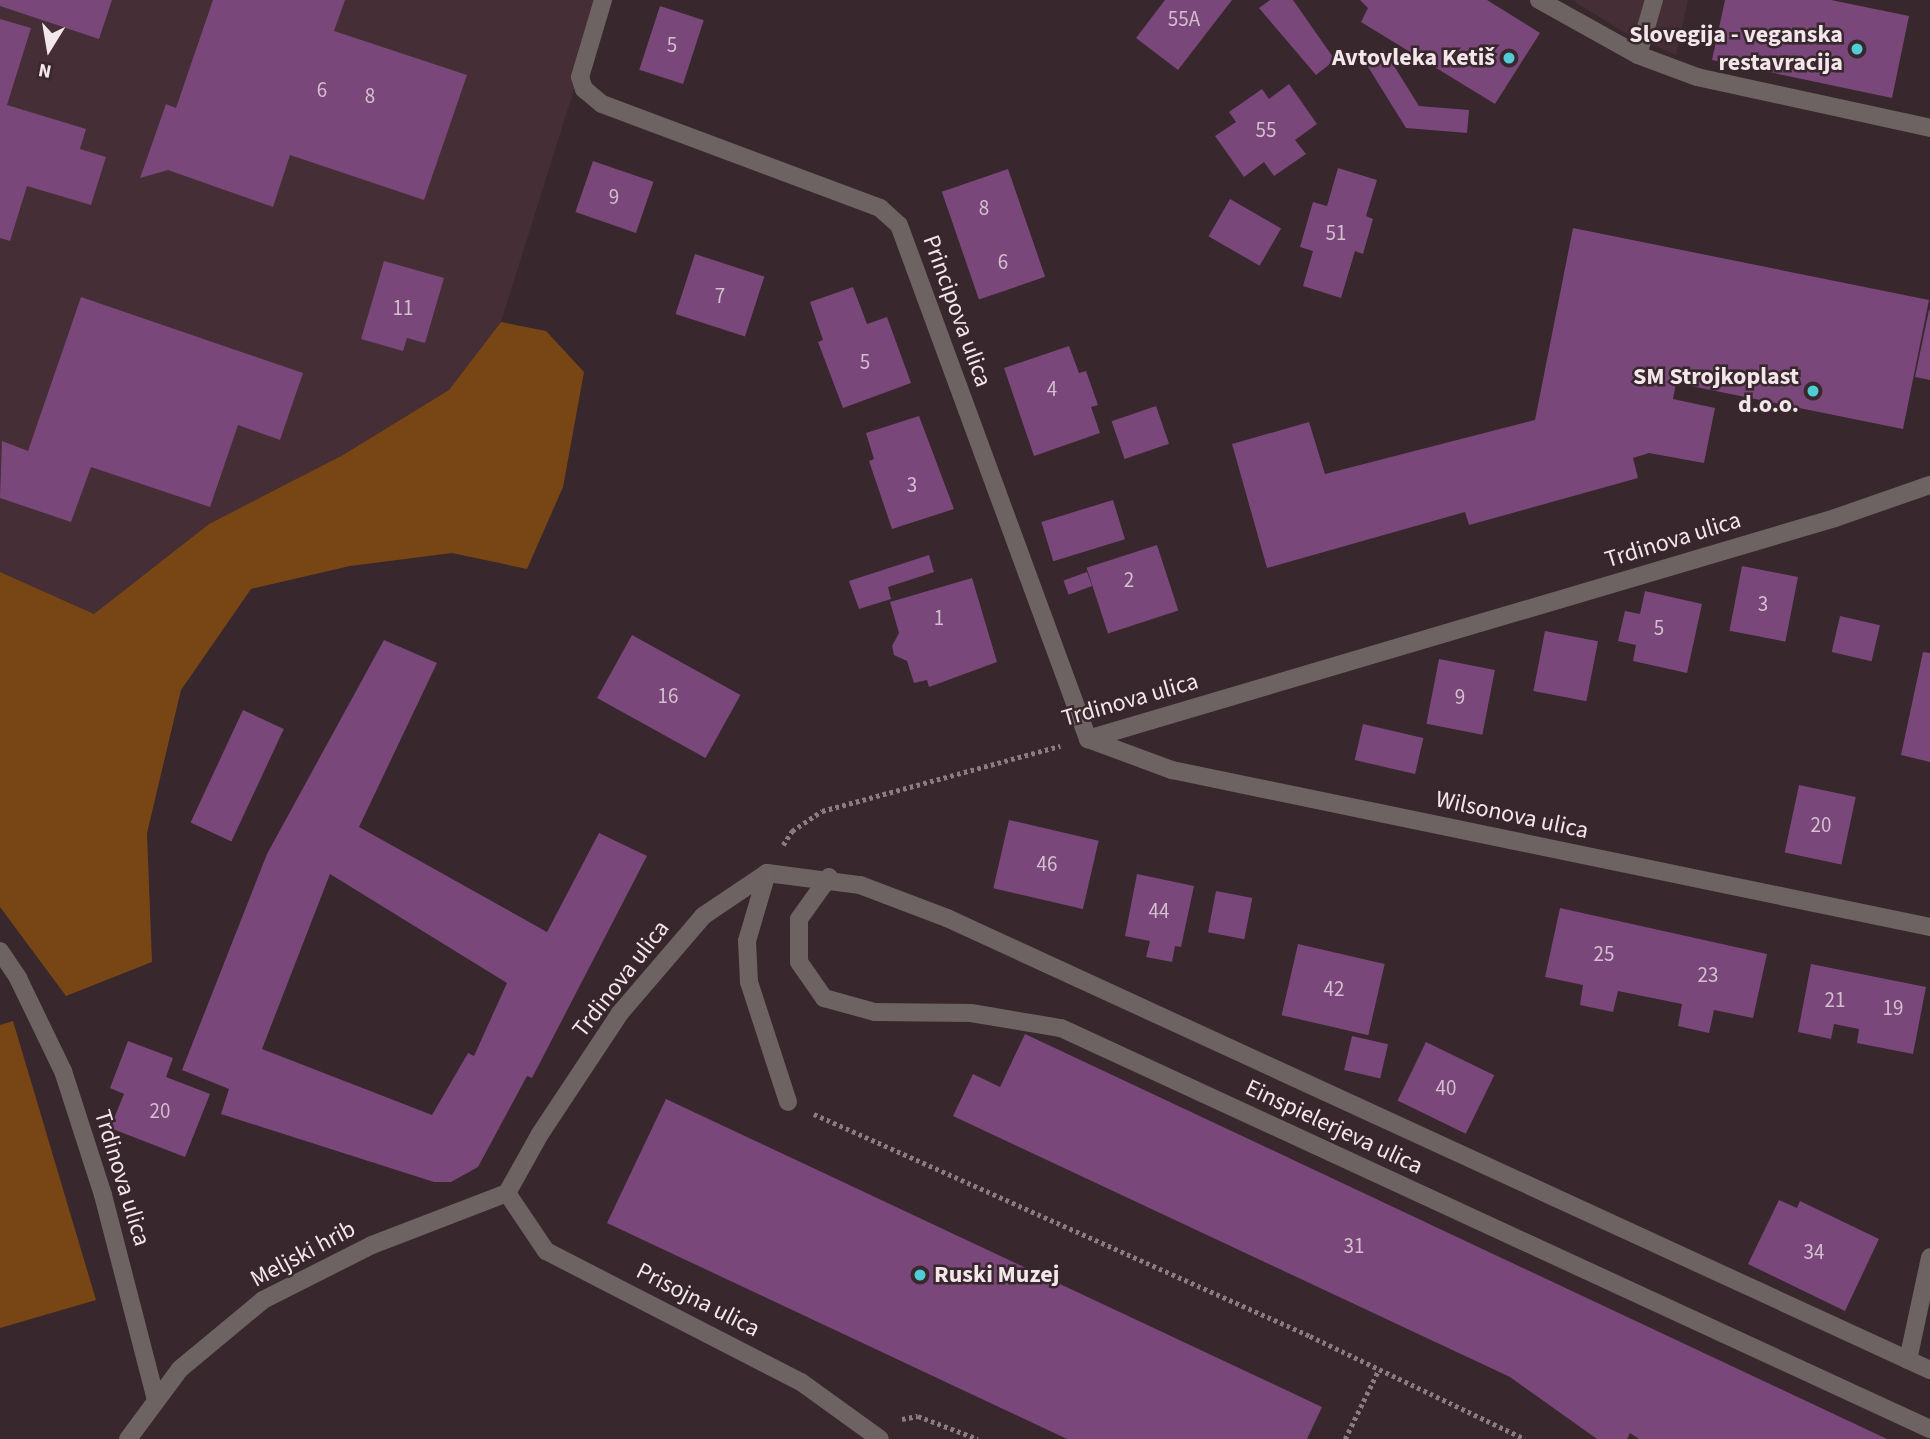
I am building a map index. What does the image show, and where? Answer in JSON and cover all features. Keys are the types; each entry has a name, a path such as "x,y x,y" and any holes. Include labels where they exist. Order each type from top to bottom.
{"street":[{"name":"Principova ulica","path":"603,0 583,60 584,89 602,104 880,208 899,225 1088,739"},
{"path":"1539,0 1638,55 1697,78 1930,128"},
{"path":"1638,55 1654,0"},
{"name":"Trdinova ulica","path":"1088,739 1809,526 1930,485"},
{"name":"Wilsonova ulica","path":"1088,739 1172,770 1930,927"},
{"path":"767,873 747,941 749,982 788,1102"},
{"name":"Trdinova ulica","path":"508,1193 540,1134 620,1013 703,916 767,873"},
{"name":"Einspielerjeva ulica","path":"767,873 829,877 947,918 1930,1370"},
{"name":"Einspielerjeva ulica","path":"829,877 799,919 799,962 824,999 875,1012 971,1013 1060,1028 1930,1429"},
{"name":"Trdinova ulica","path":"0,951 19,978 63,1071 103,1195 156,1400"},
{"name":"Meljski hrib","path":"128,1439 180,1369 263,1300 372,1245 508,1193"},
{"name":"Prisojna ulica","path":"508,1193 546,1251 734,1345 801,1382 867,1427 880,1439"},
{"path":"1908,1360 1930,1257"}],"path":[{"name":"Trdinova ulica","path":"767,873 792,831 822,811 1088,739"},
{"path":"788,1102 1310,1336 1378,1371 1525,1439"},
{"path":"1345,1439 1378,1371"},
{"path":"867,1427 918,1416 978,1439"}],"shaded area":[{"path":"0,0 602,0 501,322 449,390 343,455 209,524 94,614 0,572"},
{"path":"1572,0 1688,0 1676,55 1622,31"},
{"path":"501,322 546,331 584,372 563,487 527,569 452,553 350,566 251,589 181,690 147,833 152,962 66,996 0,907 0,572 94,614 209,524 343,455 449,390"},
{"path":"13,1021 96,1300 0,1328 0,1025"}],"building":[{"path":"0,0 112,0 99,39 0,6"},
{"path":"213,0 345,0 334,31 467,75 424,200 290,155 273,207 168,170 140,178 166,104 176,108"},
{"path":"1165,0 1232,0 1178,70 1136,38"},
{"path":"1270,0 1293,0 1335,60 1316,75 1259,8"},
{"path":"1360,0 1487,0 1540,33 1495,104 1361,22 1368,8"},
{"path":"1725,0 1831,0 1909,16 1892,98 1712,60"},
{"path":"660,6 704,20 683,84 639,70"},
{"path":"0,19 31,28 7,105 86,129 80,149 106,157 91,205 27,186 10,241 0,238"},
{"path":"1384,50 1419,106 1469,110 1467,133 1406,128 1365,62"},
{"path":"1289,84 1317,124 1295,140 1306,154 1274,176 1264,162 1244,177 1215,136 1236,122 1229,112 1262,89 1269,99"},
{"path":"593,161 654,182 636,233 575,212"},
{"path":"1338,168 1377,180 1366,216 1373,219 1363,254 1355,251 1341,298 1303,286 1313,251 1300,247 1313,202 1327,206"},
{"path":"1008,169 1045,277 979,300 942,192"},
{"path":"1230,199 1281,228 1260,266 1208,236"},
{"name":"SM Strojkoplast d.o.o.","path":"1573,228 1929,300 1903,429 1676,383 1673,399 1715,408 1704,463 1649,453 1633,458 1638,478 1469,525 1465,512 1267,568 1232,444 1309,422 1325,474 1535,420"},
{"path":"695,254 764,277 745,336 676,314"},
{"path":"384,261 444,278 425,343 407,338 403,351 361,339"},
{"path":"853,287 867,324 887,317 911,383 843,408 818,342 823,340 810,302"},
{"path":"81,297 303,373 280,440 238,425 210,507 91,467 71,522 0,498 2,441 28,451"},
{"path":"1930,310 1930,380 1915,377"},
{"path":"1069,346 1079,373 1086,371 1098,405 1091,407 1100,433 1034,456 1004,368"},
{"path":"1156,406 1169,444 1125,459 1112,421"},
{"path":"919,416 954,509 892,529 869,461 874,459 866,433"},
{"path":"1113,500 1125,539 1053,561 1041,522"},
{"path":"1157,545 1178,611 1108,633 1087,568"},
{"path":"929,555 934,572 888,587 891,599 859,609 849,581"},
{"path":"1742,566 1798,577 1785,642 1729,631"},
{"path":"1087,572 1092,586 1069,595 1064,581"},
{"path":"972,578 997,662 929,687 927,680 914,683 907,661 894,655 892,646 899,633 890,602"},
{"path":"1645,591 1702,604 1687,673 1633,661 1636,645 1618,641 1625,611 1640,614"},
{"path":"1840,616 1880,625 1872,661 1832,652"},
{"path":"1545,631 1598,641 1586,701 1533,691"},
{"path":"632,635 740,695 706,758 597,698"},
{"path":"384,640 437,663 359,827 547,932 599,833 647,856 532,1078 527,1076 478,1167 451,1182 434,1182 221,1114 229,1089 182,1070 267,854","holes":["330,874 507,983 474,1056 468,1053 432,1115 262,1049"]},
{"path":"1923,652 1930,653 1930,762 1901,755"},
{"path":"1439,659 1495,670 1482,735 1426,724"},
{"path":"243,710 284,729 231,841 191,822"},
{"path":"1363,724 1423,738 1415,774 1355,760"},
{"path":"1799,785 1856,797 1841,865 1785,852"},
{"path":"1009,820 1099,841 1083,909 993,888"},
{"path":"1137,874 1194,886 1181,947 1175,946 1172,962 1146,957 1150,941 1125,936"},
{"path":"1216,891 1252,898 1244,939 1208,932"},
{"path":"1560,908 1767,954 1753,1018 1714,1010 1709,1033 1678,1026 1682,1004 1618,991 1613,1012 1580,1005 1583,985 1545,977"},
{"path":"1298,944 1385,964 1368,1035 1282,1015"},
{"path":"1811,964 1926,987 1913,1054 1857,1043 1859,1029 1834,1024 1831,1039 1798,1032"},
{"path":"1025,1034 1887,1439 1639,1439 1630,1433 1627,1439 1597,1439 1510,1377 953,1116 973,1074 1000,1087"},
{"path":"1352,1036 1388,1044 1380,1078 1344,1070"},
{"path":"128,1041 173,1058 166,1077 210,1094 185,1157 110,1128 124,1094 110,1088"},
{"path":"1426,1042 1494,1075 1466,1134 1398,1100"},
{"path":"666,1099 1322,1407 1307,1439 1067,1439 607,1223"},
{"path":"1779,1200 1797,1208 1800,1201 1879,1239 1845,1311 1748,1264"}],"place":[{"name":"Slovegija - veganska restavracija","path":"1857,49"},
{"name":"Avtovleka Ketiš","path":"1509,58"},
{"name":"SM Strojkoplast d.o.o.","path":"1813,391"},
{"name":"Ruski Muzej","path":"920,1275"}]}
